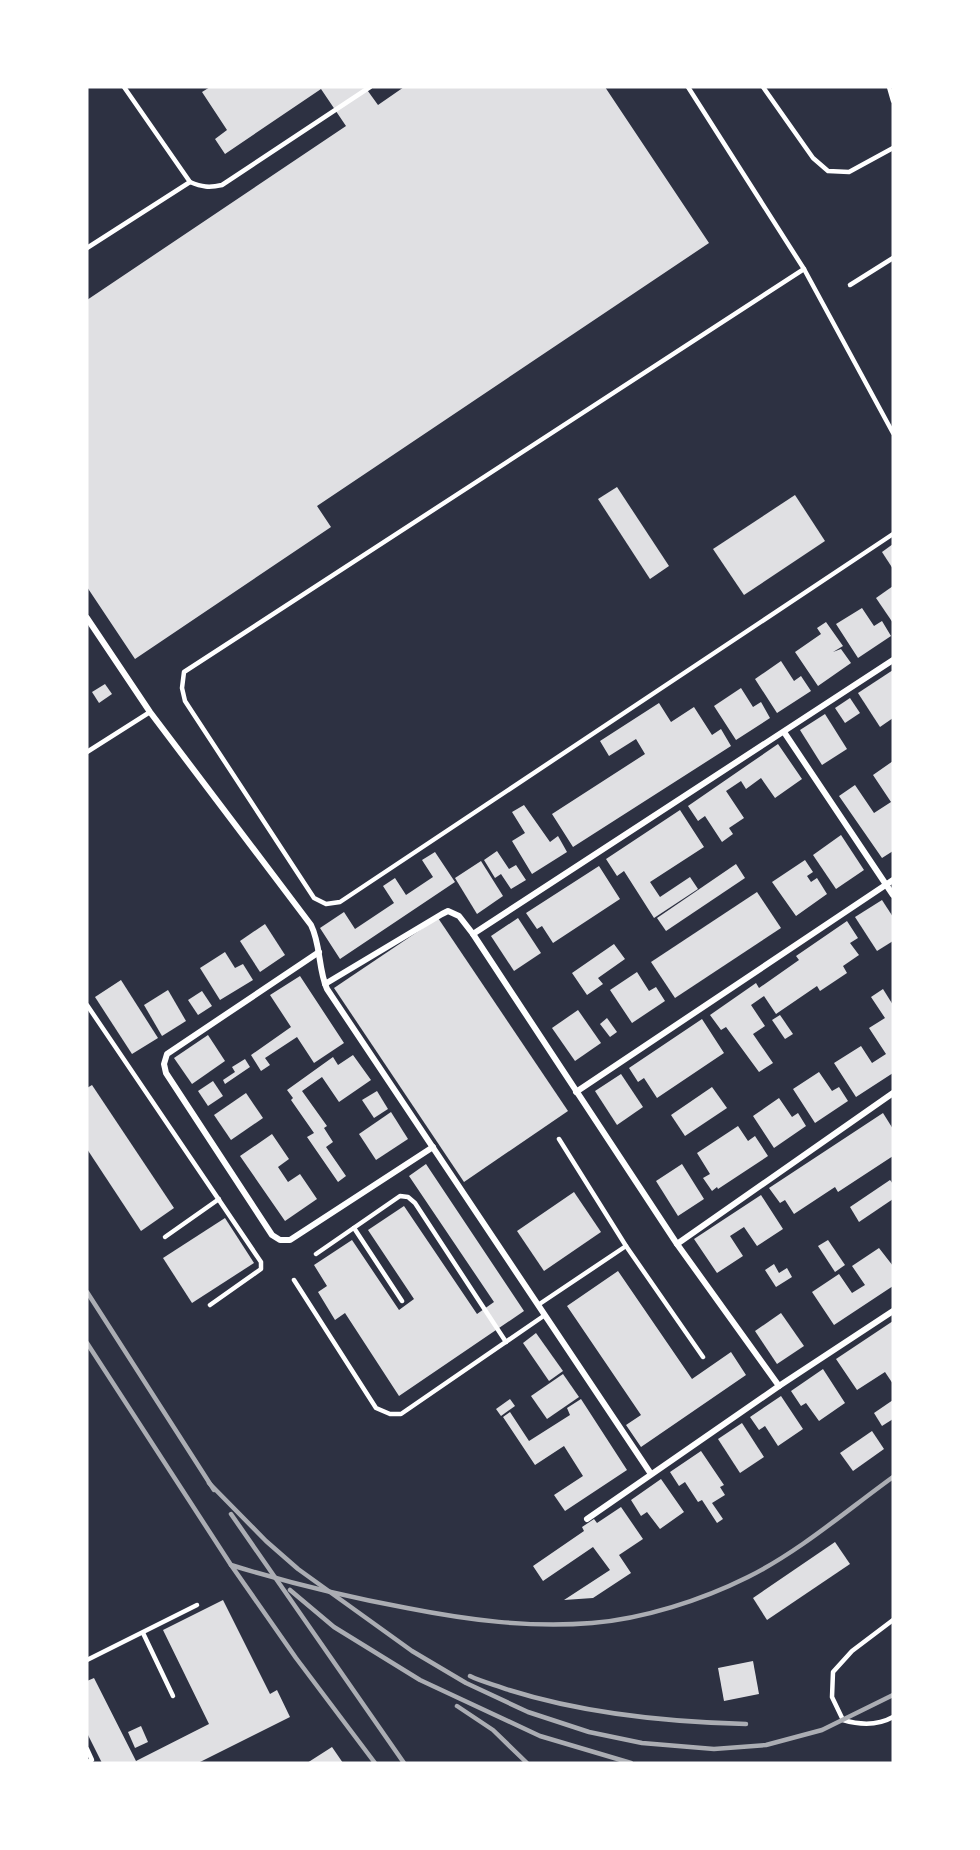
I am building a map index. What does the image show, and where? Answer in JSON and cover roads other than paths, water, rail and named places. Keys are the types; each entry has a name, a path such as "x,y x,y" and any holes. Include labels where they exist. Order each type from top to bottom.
{"street":[{"path":"87,618 150,712 311,925 317,940 325,984 651,1474"},
{"path":"474,934 893,660"},
{"path":"784,732 893,895"},
{"path":"576,1092 893,880"},
{"path":"325,984 448,911 459,916 474,934 677,1244 779,1386"},
{"path":"319,952 167,1054 164,1064 166,1073 272,1235 280,1240 290,1240 433,1147"},
{"path":"677,1244 893,1093"},
{"path":"587,1519 779,1386 893,1311"}],"lane":[{"path":"124,87 190,182 211,188 222,185 370,87"},
{"path":"688,87 804,269 893,433"},
{"path":"763,87 813,158 828,171 849,172 893,148"},
{"path":"889,87 893,101"},
{"path":"87,248 190,182"},
{"path":"850,285 893,258"},
{"path":"804,269 184,672 182,688 185,701 314,898 326,904 340,902 893,534"},
{"path":"87,752 150,712"},
{"path":"87,1005 261,1262 261,1269 210,1305"},
{"path":"560,1139 626,1246 703,1357"},
{"path":"316,1254 400,1196 408,1197 415,1203 506,1342"},
{"path":"165,1237 219,1199"},
{"path":"354,1228 402,1300"},
{"path":"538,1305 626,1246"},
{"path":"294,1281 376,1408 390,1414 401,1414 545,1315"},
{"path":"87,1660 197,1605"},
{"path":"893,1620 852,1651 833,1672 832,1697 843,1720 858,1724 884,1722 893,1717"},
{"path":"143,1633 173,1696"},
{"path":"87,1749 92,1760 87,1762"}],"railway":[{"path":"87,1292 214,1490"},
{"path":"87,1343 231,1565 296,1658 375,1763"},
{"path":"231,1565 340,1594 453,1616 522,1624 611,1621 672,1607 748,1577 804,1543 893,1477"},
{"path":"209,1483 266,1541 298,1569 412,1651 466,1683 528,1712 589,1732 642,1743 714,1749 766,1745 822,1730 893,1695"},
{"path":"231,1514 404,1763"},
{"path":"290,1590 334,1627 420,1680 540,1736 631,1763"},
{"path":"470,1676 509,1690 596,1711 656,1719 746,1724"},
{"path":"457,1706 493,1730 527,1763"}]}
